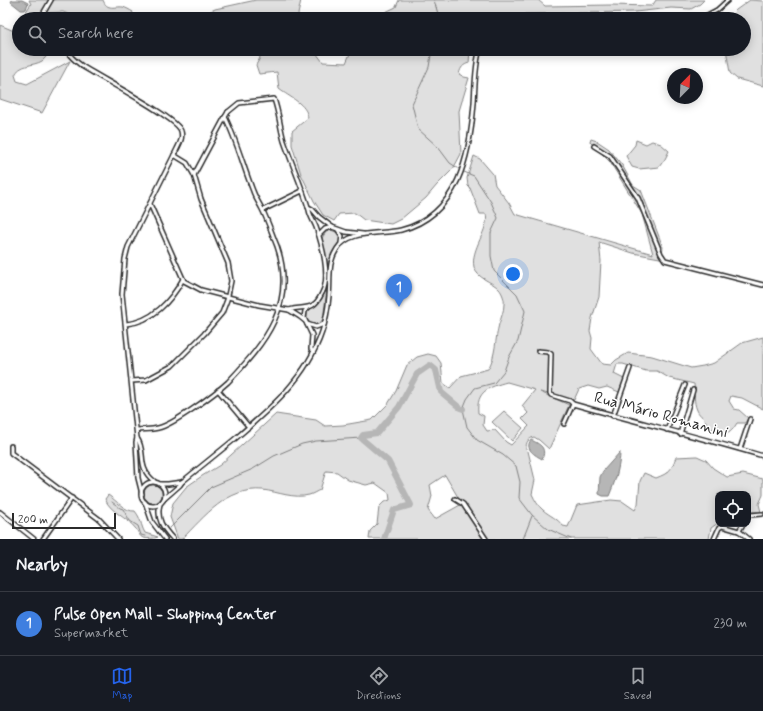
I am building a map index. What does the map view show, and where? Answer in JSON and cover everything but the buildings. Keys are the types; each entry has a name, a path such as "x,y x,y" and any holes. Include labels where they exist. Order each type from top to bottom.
{"street":[{"path":"44,12 52,0"},
{"path":"714,12 728,0"},
{"path":"71,56 83,66 130,94 177,125 181,131 182,138 128,247 125,259 122,294 138,438 144,468 149,476 155,482 160,484 182,482"},
{"path":"173,539 161,523 159,513 160,504 182,482 269,410 285,394 300,374 313,352 325,323 329,297 330,263 334,253 342,243 350,238 363,234 402,229 419,223 439,209 447,199 461,173 466,158 479,56"},
{"path":"194,175 228,112 239,103 274,99 284,140 319,236 323,253 326,283 320,298 308,308 304,314 306,323"},
{"path":"137,430 159,428 173,422 218,390 249,360 268,334 280,309 284,277 277,248 263,210 253,192 238,147 225,117"},
{"path":"594,146 610,156 638,198 661,254 665,260 763,285"},
{"path":"132,381 146,380 172,366 204,334 222,313 228,297 230,281 228,263 201,199 194,175 187,163 174,155"},
{"path":"263,210 302,191"},
{"path":"150,204 184,281 201,290 280,309 289,310 308,308"},
{"path":"308,207 312,209 323,221 336,229 363,234"},
{"path":"319,236 325,229 332,227"},
{"path":"336,229 342,236 342,243"},
{"path":"126,324 136,323 156,313 172,296 183,279"},
{"path":"289,310 300,316 306,323 312,335 311,350 313,352"},
{"path":"306,323 316,327 325,323"},
{"path":"538,351 548,352 550,354 551,395 570,401 573,404"},
{"path":"613,416 630,368"},
{"path":"667,430 685,385"},
{"path":"218,390 249,427"},
{"path":"680,434 693,390"},
{"name":"Rua Mário Romanini","path":"564,424 573,404 680,434 710,440 763,456"},
{"path":"740,449 750,419"},
{"path":"138,438 136,442 136,450 138,478 142,494 152,522 164,539"},
{"path":"11,446 11,453 99,519 118,539"},
{"path":"142,494 144,486 155,482"},
{"path":"160,484 165,491 164,499"},
{"path":"43,539 72,498"},
{"path":"455,500 463,504 486,539"},
{"path":"145,502 152,506 160,504"},
{"path":"0,512 34,539"},
{"path":"751,516 762,514"},
{"path":"714,539 719,528 722,526 739,531 749,539"},
{"path":"739,531 741,527"}],"shaded area":[{"path":"12,0 22,0 28,3 26,9 21,10 11,2"},
{"path":"29,0 103,0 109,7 123,7 133,12 26,12 31,4"},
{"path":"256,0 301,0 298,12 209,12 215,9"},
{"path":"399,0 538,0 545,6 652,6 656,0 704,0 691,9 671,8 635,12 386,12 396,7"},
{"path":"750,0 763,1 763,86 737,79 730,73 727,56 751,56 751,12 734,12"},
{"path":"0,25 12,30 12,56 46,56 39,63 23,67 17,71 15,75 17,81 27,84 70,61 42,113 0,99"},
{"path":"260,56 318,56 323,62 346,63 349,56 470,56 469,63 462,67 459,74 469,78 459,111 461,154 453,169 426,198 401,219 391,224 364,220 355,213 339,214 334,221 323,215 314,201 301,174 292,145 292,131 308,118 307,113 297,101 279,89 277,72 259,74 256,65"},
{"path":"591,139 609,149 622,165 633,185 641,190 663,247 662,254 665,259 633,253 599,242 601,261 599,297 592,318 590,331 592,338 591,349 602,364 611,365 616,360 628,353 652,356 691,368 714,363 742,343 763,337 763,409 742,398 731,396 729,401 734,409 739,410 748,418 745,423 737,423 730,432 724,434 708,426 698,412 695,403 694,384 669,378 657,371 646,371 623,364 617,364 614,374 624,379 619,392 607,387 599,389 588,386 579,389 574,400 540,392 569,405 549,449 534,437 527,443 526,449 528,451 535,480 532,494 541,508 563,526 568,527 577,505 611,500 622,501 635,510 638,504 640,481 644,473 656,478 669,471 676,457 697,456 706,460 713,468 727,477 743,474 763,479 763,495 759,504 761,512 751,512 751,491 715,491 715,525 711,528 709,539 369,539 370,531 377,524 379,507 384,502 390,500 389,493 375,483 366,485 348,480 337,472 326,471 320,490 309,495 292,496 263,490 250,490 238,493 218,505 182,539 178,539 170,517 173,503 186,487 220,465 276,414 316,420 325,426 343,425 372,420 388,404 396,391 407,365 417,357 428,354 436,356 441,363 443,383 450,388 461,376 488,369 494,353 504,302 503,296 499,289 481,277 474,267 475,253 485,226 486,214 480,214 468,186 467,178 474,156 480,159 493,174 495,185 509,203 515,214 653,254 642,214 610,162 590,142","holes":["507,382 535,390 522,406 528,413 522,419 529,426 511,445 506,442 495,430 487,431 483,425 484,416 478,413 479,400 485,391 489,388","445,475 462,504 435,519 428,510 432,496 430,485"]},
{"path":"636,140 646,144 652,141 661,144 669,151 659,167 639,169 632,167 626,156 635,145"},
{"path":"331,230 338,233 340,241 333,251 327,265 322,238 326,232"},
{"path":"327,289 323,319 319,324 311,324 307,319 307,312 321,300"},
{"path":"504,411 523,428 512,441 492,422"},
{"path":"531,440 542,447 544,452 542,459 531,451 529,443"},
{"path":"620,452 618,469 611,491 609,496 603,496 599,494 600,477 603,471"},
{"path":"149,485 157,485 162,490 160,501 157,503 149,503 144,498 144,490"},
{"path":"108,495 124,508 135,511 145,533 158,537 149,539 143,538 128,521 111,508 105,499"}],"waterway":[{"path":"434,0 437,12"},
{"path":"431,56 429,67 412,104 418,129 438,147 450,163 464,172 474,176 491,202 498,218 491,233 491,256 494,271 517,294 525,311 518,341 509,357 504,371 494,383 475,388 467,399 463,409 467,427 477,440 503,455 516,466 520,482 519,498 532,515 548,529 571,539"},
{"path":"384,539 394,510 411,505 388,461 361,438 363,435 377,433 399,407 417,374 430,365 436,370 441,392 463,409"},
{"path":"170,528 211,487 253,469 274,456 302,444 316,441 361,438"},
{"path":"112,502 123,509 130,521 138,526 141,535 145,536"},
{"path":"523,539 532,516"}],"place":[{"name":"Pulse Open Mall - Shopping Center","path":"399,307"}]}
